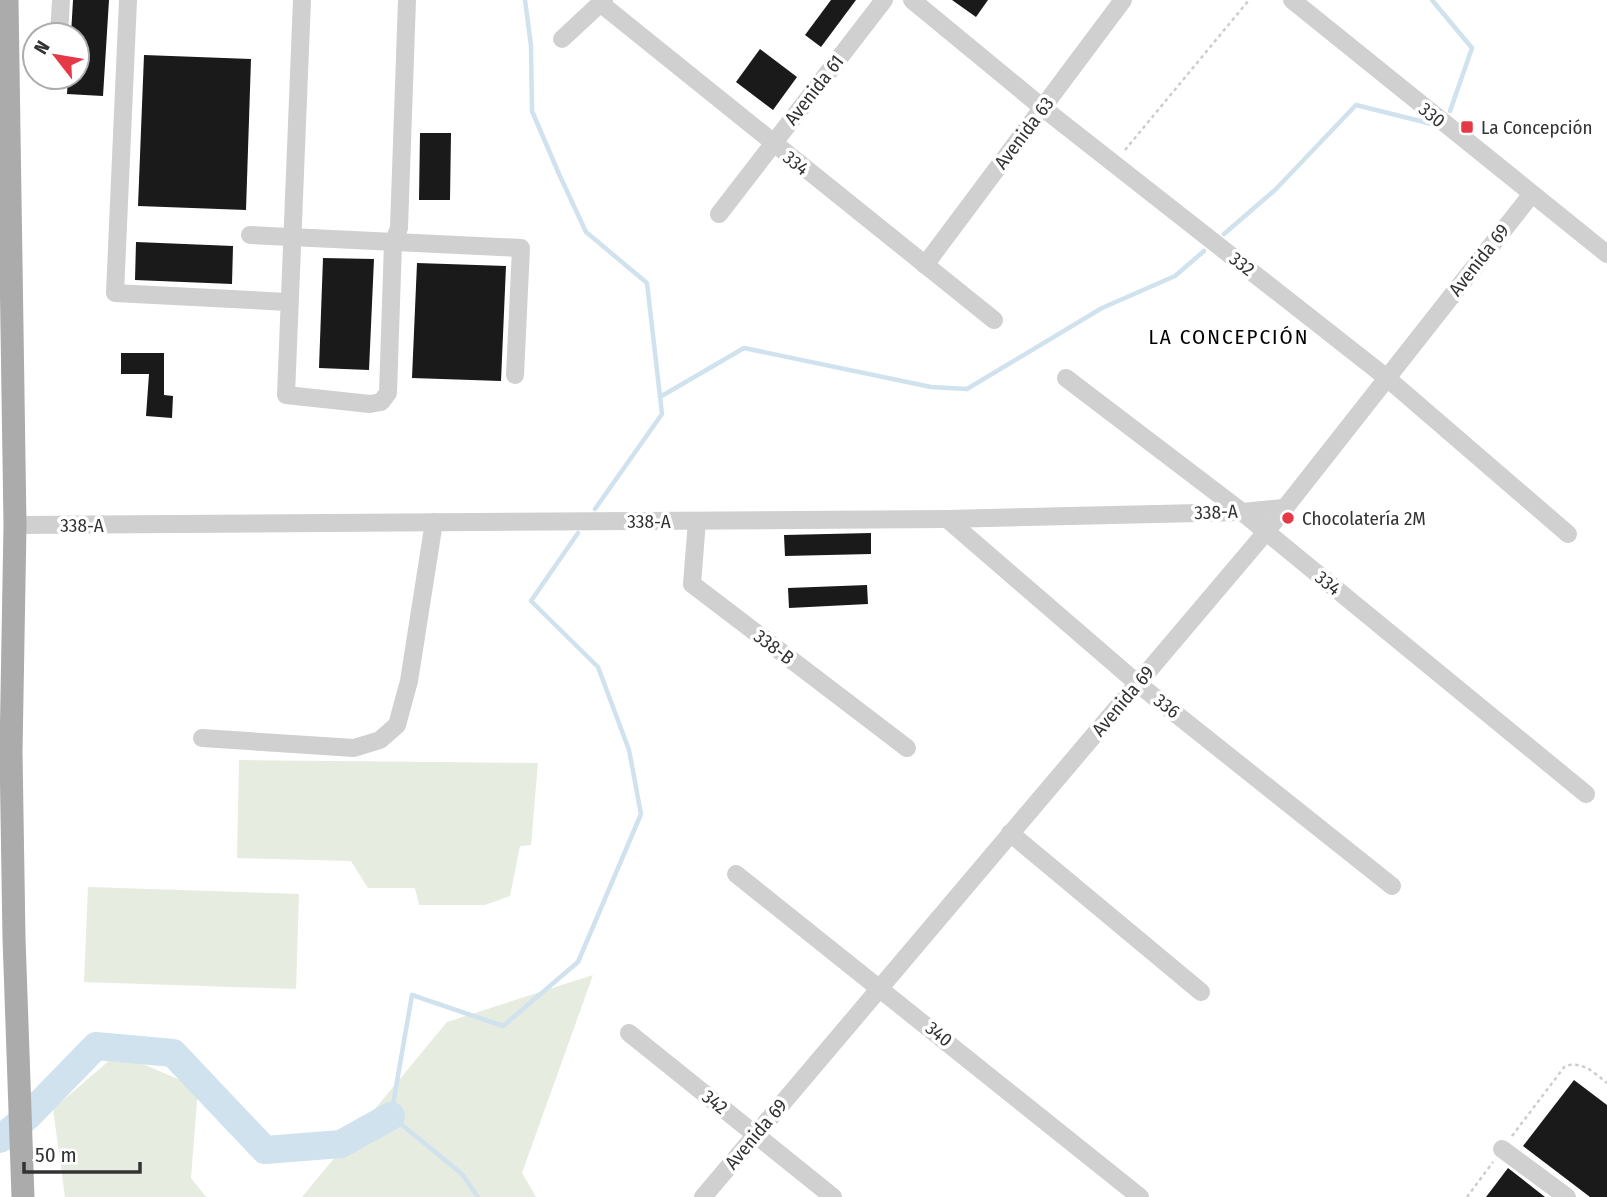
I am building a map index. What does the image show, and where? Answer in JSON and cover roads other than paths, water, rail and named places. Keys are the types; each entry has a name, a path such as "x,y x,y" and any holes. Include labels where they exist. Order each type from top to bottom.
{"main road":[{"path":"7,0 4,206 15,525 6,751 7,937 17,1038 23,1197"}],"street":[{"path":"60,21 61,0"},
{"path":"128,0 115,293 288,302"},
{"path":"302,0 290,238 286,395 370,404 382,402 388,393 393,243 398,228 407,0"},
{"name":"Avenida 61","path":"719,214 884,0"},
{"name":"332","path":"912,0 1114,164 1387,378 1568,534"},
{"name":"Avenida 63","path":"925,265 1123,0"},
{"name":"330","path":"1292,0 1607,254"},
{"path":"562,39 602,1"},
{"name":"334","path":"602,1 772,143 994,320"},
{"name":"Avenida 69","path":"702,1197 1266,532 1531,195"},
{"path":"250,235 521,248 516,375"},
{"name":"334","path":"1066,378 1242,512 1586,794"},
{"name":"338-A","path":"15,525 947,519 1242,512 1283,508"},
{"name":"336","path":"947,519 1138,683 1392,886"},
{"name":"338-B","path":"697,521 692,584 908,748"},
{"path":"202,738 354,748 380,740 397,725 409,681 434,522"},
{"path":"1010,833 1201,992"},
{"name":"340","path":"736,874 1140,1197"},
{"name":"342","path":"629,1033 834,1197"},
{"path":"1502,1149 1567,1197"}],"waterway":[{"path":"525,0 531,46 532,111 559,174 586,232 647,283 662,414 595,509"},
{"path":"1432,0 1472,48 1450,111"},
{"path":"1224,234 1275,190 1356,105 1436,125"},
{"path":"660,397 744,348 931,387 967,389 1102,308 1175,276 1204,251"},
{"path":"478,1197 462,1174 391,1116 412,995 503,1026 578,962 641,814 629,750 598,667 531,601 578,533"},
{"path":"0,1139 28,1116 96,1046 173,1053 265,1150 341,1144 391,1116"}],"place":[{"name":"La Concepción","path":"1467,127"},
{"name":"Chocolatería 2M","path":"1288,518"}],"district":[{"name":"LA CONCEPCIÓN","path":"1229,337"}]}
